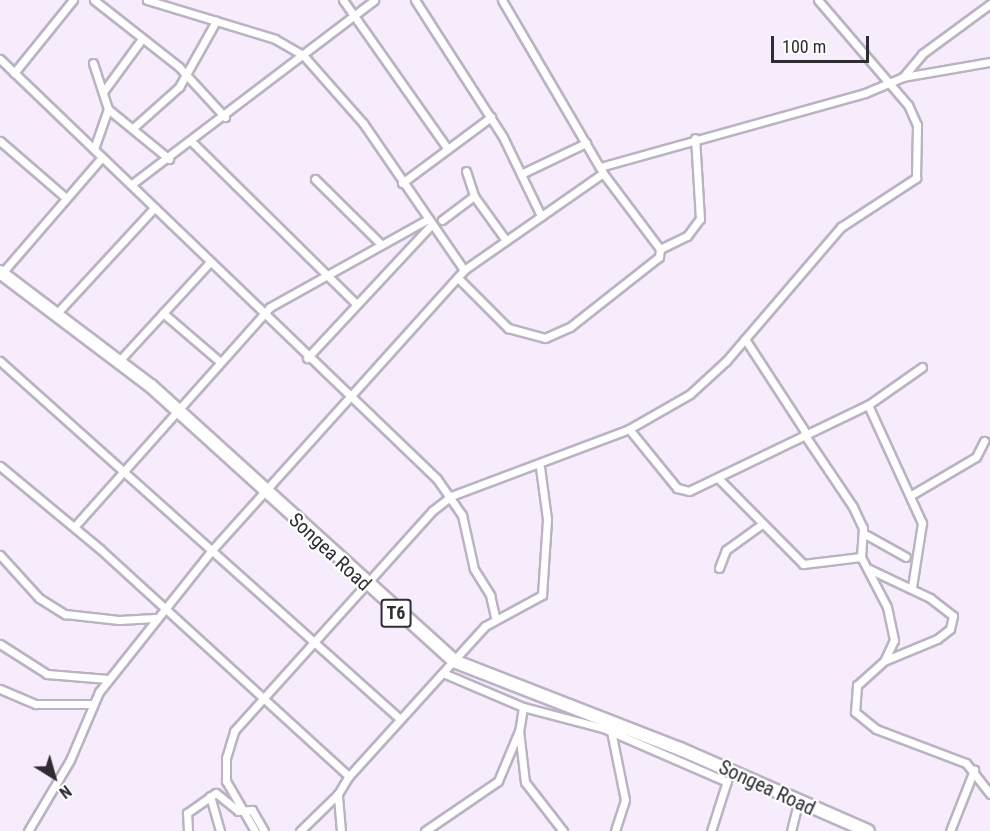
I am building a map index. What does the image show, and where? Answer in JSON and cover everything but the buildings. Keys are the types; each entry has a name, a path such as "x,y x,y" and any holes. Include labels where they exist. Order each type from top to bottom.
{"highway":[{"name":"Songea Road","path":"1,272 58,312 177,409 364,584 454,661 610,726 728,769 798,803 868,831"}],"street":[{"path":"14,73 73,0"},
{"path":"94,0 141,40 188,75 225,117"},
{"path":"147,0 275,39 303,55 363,123 428,223 464,270"},
{"path":"343,0 447,148"},
{"path":"132,184 192,142 375,0"},
{"path":"415,0 491,117 523,173 541,216"},
{"path":"502,0 601,170 660,249"},
{"path":"255,831 229,789 226,758 234,732 262,694 311,640 451,496 540,467 629,429 690,394 745,339 841,227 916,178 917,125 893,83 819,0"},
{"path":"28,831 70,760 92,704 108,679 163,607 349,395 464,270 601,170 695,138 893,83 903,77 922,54 990,4"},
{"path":"133,128 161,107 188,75 216,21"},
{"path":"103,92 141,40"},
{"path":"0,59 132,184 261,315 349,395 451,496 495,617"},
{"path":"903,77 990,62"},
{"path":"93,63 108,109 94,149"},
{"path":"108,109 169,159"},
{"path":"402,183 491,117"},
{"path":"458,278 508,328 545,338 570,327 651,268 660,249 687,236 700,219 695,138"},
{"path":"0,141 66,198"},
{"path":"192,142 355,303"},
{"path":"523,173 586,143"},
{"path":"1,272 102,157"},
{"path":"466,171 474,196 504,239"},
{"path":"315,179 380,243"},
{"path":"442,220 474,196"},
{"path":"58,312 154,208"},
{"path":"75,526 261,315 325,273 380,243 428,223"},
{"path":"307,358 428,223"},
{"path":"118,361 209,263"},
{"path":"163,313 219,361"},
{"path":"745,339 853,507 863,533 861,557 893,625 894,640 884,661"},
{"path":"0,361 400,719"},
{"path":"629,429 682,491 718,478 868,405 922,367"},
{"path":"868,405 894,469 914,494 923,534 912,587"},
{"path":"914,494 976,457 984,441"},
{"path":"0,466 75,526 262,694 349,776"},
{"path":"300,831 338,794 349,776 495,617 542,595 546,587 547,519 540,467"},
{"path":"718,478 803,564 861,557"},
{"path":"719,568 726,550 762,524"},
{"path":"863,533 906,556"},
{"path":"2,561 39,598 65,614 120,620 155,618"},
{"path":"868,569 912,587 948,608 952,624 937,639 884,661 857,685 852,704 860,719 974,770 990,794"},
{"path":"0,644 47,674 108,679"},
{"path":"443,674 523,707 610,726 727,782"},
{"path":"0,689 36,704 92,704"},
{"path":"425,831 498,781 519,731 523,707"},
{"path":"610,726 625,800 615,831"},
{"path":"519,731 525,782 562,831"},
{"path":"720,831 712,828 727,782 728,769"},
{"path":"950,831 974,770"},
{"path":"338,794 341,831"},
{"path":"188,831 187,813 210,796 223,795 242,813"},
{"path":"210,796 220,831"},
{"path":"791,831 798,803"},
{"path":"242,813 252,810 264,831"}]}
